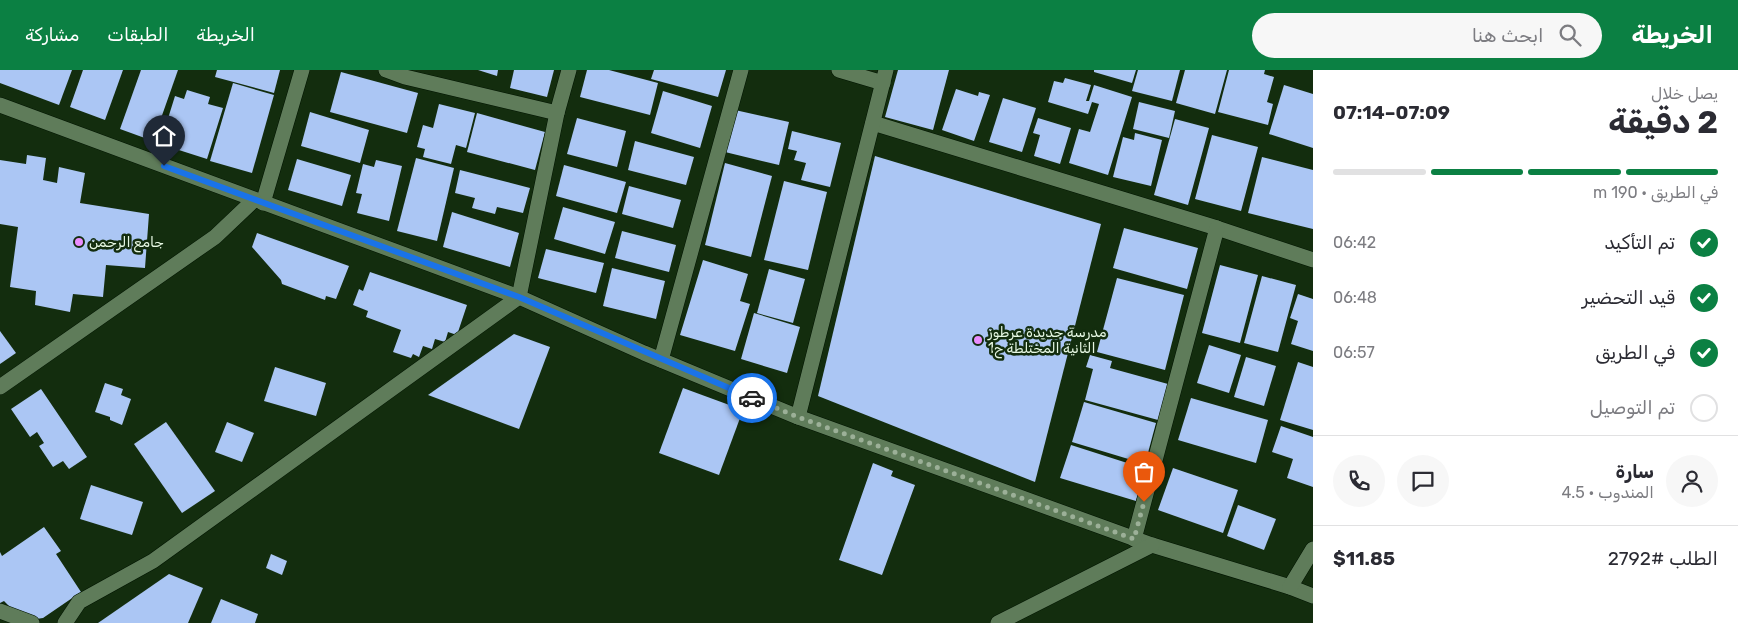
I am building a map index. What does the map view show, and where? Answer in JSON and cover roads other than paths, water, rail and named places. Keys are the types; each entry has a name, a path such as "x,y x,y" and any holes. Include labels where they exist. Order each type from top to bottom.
{"street":[{"path":"0,387 216,237 258,202 302,70"},
{"path":"386,70 406,73 558,113"},
{"path":"64,623 79,602 153,561 519,297 569,70"},
{"path":"661,360 740,70"},
{"path":"798,417 885,77 839,70"},
{"path":"0,105 519,297 661,360 798,417 1134,539 1290,587 1313,596"},
{"path":"873,123 1217,228 1313,260"},
{"path":"1134,539 1217,228"},
{"path":"998,623 1152,545"},
{"path":"1290,587 1313,549"},
{"path":"0,611 32,623"}],"place":[{"name":"جامع الرحمن","path":"79,242"},
{"name":"مدرسة جديدة عرطوز الثانية المختلطة ح1","path":"978,340"}]}
